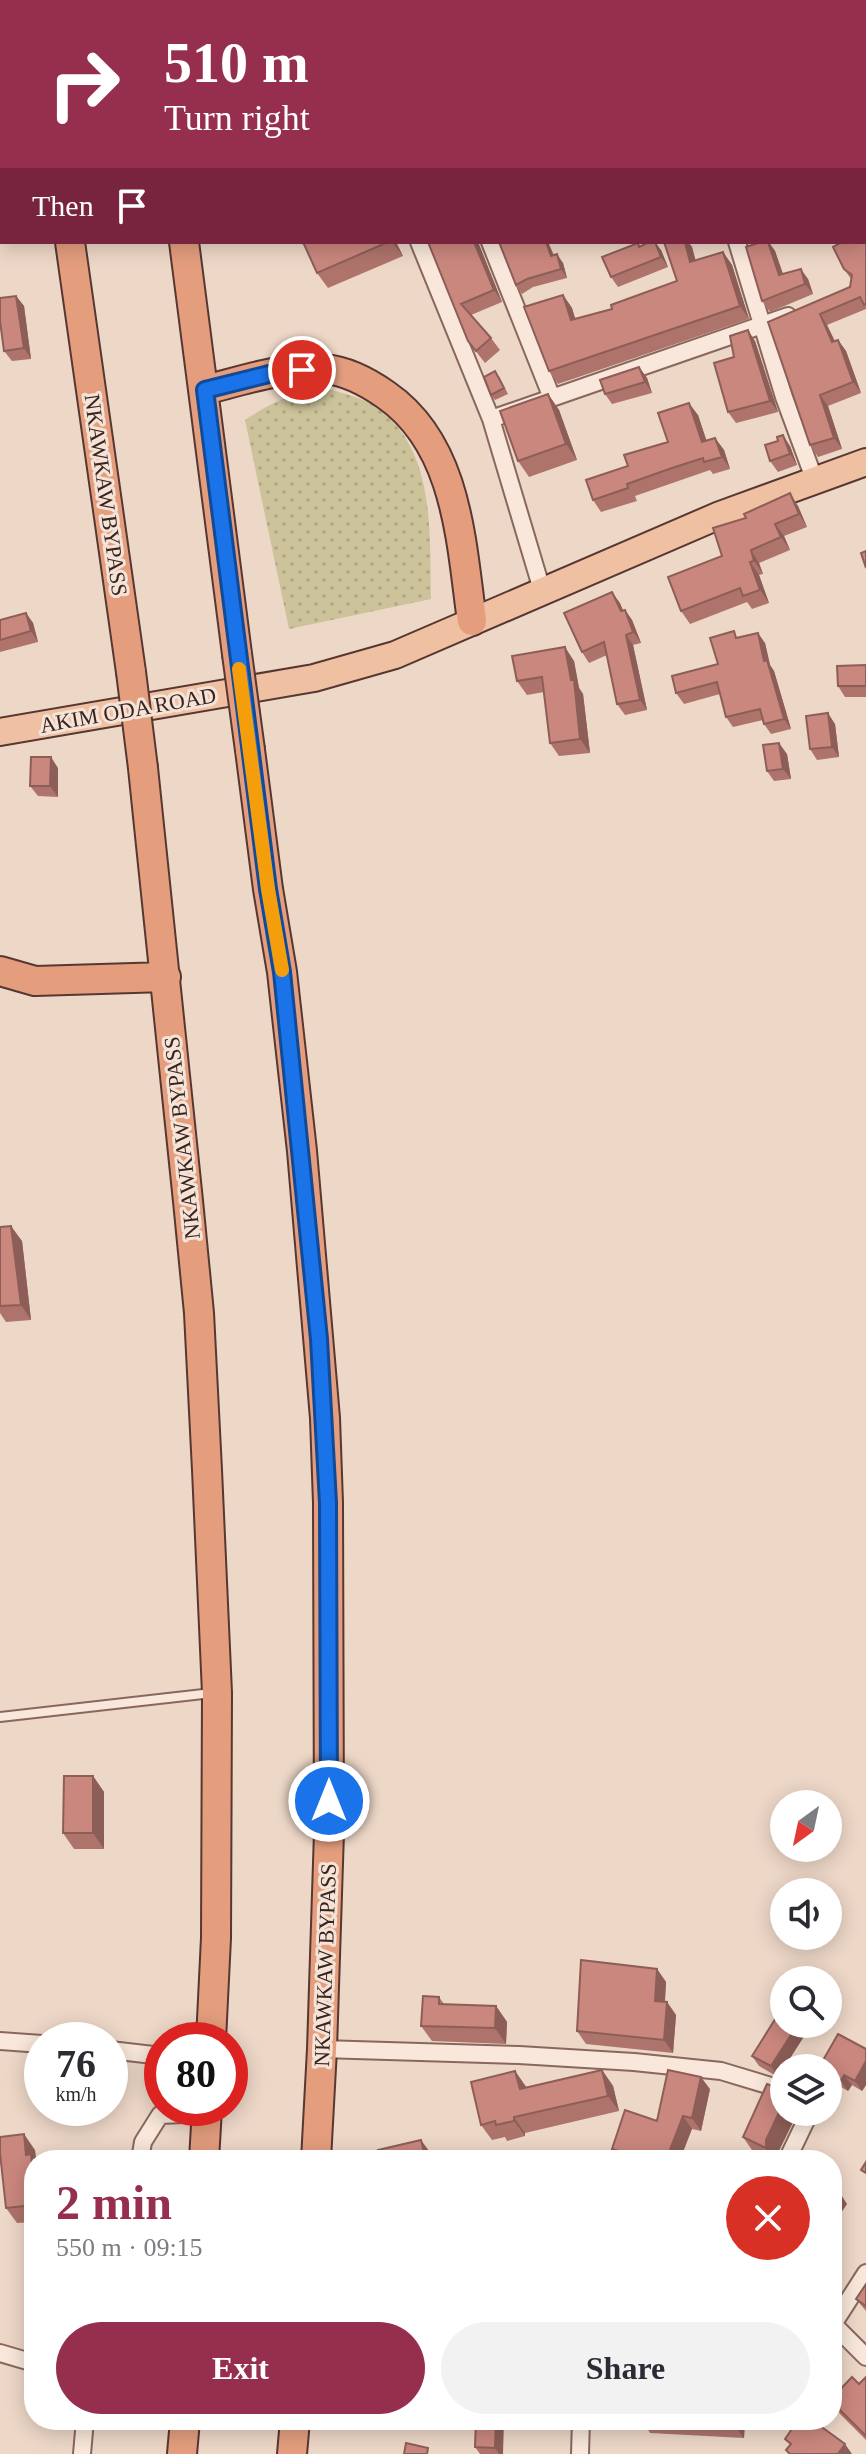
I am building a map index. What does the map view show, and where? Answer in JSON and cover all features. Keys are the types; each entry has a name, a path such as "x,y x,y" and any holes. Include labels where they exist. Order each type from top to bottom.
{"highway":[{"name":"NKAWKAW BYPASS","path":"70,244 143,768 199,1313 217,1693 216,1938 212,2022"},
{"name":"NKAWKAW BYPASS","path":"184,244 284,987 325,1418 330,1785 317,2150"},
{"path":"205,390 277,372 327,369 370,383 404,407 428,437 450,488 459,527 472,621"},
{"path":"0,971 35,981 166,977"},
{"path":"205,2150 206,2126"},
{"path":"182,2454 184,2430"},
{"path":"292,2454 294,2430"}],"main road":[{"name":"AKIM ODA ROAD","path":"0,732 314,678 395,655 720,515 866,462"}],"street":[{"path":"0,172 0,184"},
{"path":"420,244 491,419 542,590"},
{"path":"491,244 552,398"},
{"path":"738,244 784,397 815,481"},
{"path":"491,419 764,326 807,308"},
{"path":"0,2041 24,2043"},
{"path":"322,2049 634,2062 721,2071 770,2086"},
{"path":"142,2150 153,2126"},
{"path":"792,2150 803,2126"},
{"path":"842,2309 866,2273"},
{"path":"842,2334 866,2357"},
{"path":"0,2353 24,2360"},
{"path":"82,2454 84,2430"},
{"path":"580,2454 581,2430"}],"lane":[{"path":"0,1717 217,1693"}],"shaded area":[{"path":"332,390 373,405 394,423 409,444 419,467 429,519 431,599 289,629 245,420 286,398"}],"building":[{"path":"304,244 383,244 317,273"},
{"path":"429,244 475,244 494,290 461,304 491,338 476,351 468,341"},
{"path":"500,244 547,244 551,256 557,254 561,269 516,285"},
{"path":"635,244 639,247 656,244 661,257 611,277 602,257"},
{"path":"665,244 686,244 690,262 723,252 740,306 549,371 524,307 563,295 571,320 612,309 611,305 677,281"},
{"path":"769,244 779,275 801,269 805,284 762,301 746,247"},
{"path":"838,244 866,244 866,304 860,297 820,314 832,342 838,340 853,382 820,395 834,438 810,445 768,322 850,287 852,275 844,269 833,247"},
{"path":"16,296 24,348 4,351 0,298"},
{"path":"748,330 770,401 728,412 714,363 734,357 730,336"},
{"path":"639,367 645,382 605,394 600,380"},
{"path":"495,371 504,388 491,395 484,377"},
{"path":"548,394 566,444 518,461 500,411"},
{"path":"689,403 702,442 715,438 722,457 704,462 703,458 672,468 593,500 586,480 628,466 624,455 668,442 658,413"},
{"path":"783,435 790,454 770,461 765,445 778,441 777,437"},
{"path":"790,493 799,514 775,524 781,537 751,550 754,561 750,562 760,590 743,596 740,588 681,611 668,577 722,556 713,528 746,518 744,514"},
{"path":"866,551 866,568 861,553"},
{"path":"612,592 621,611 625,610 633,632 626,635 640,700 617,704 604,642 582,652 564,613"},
{"path":"26,613 31,631 0,640 0,620"},
{"path":"734,631 736,638 758,633 784,719 764,724 760,709 726,717 717,682 676,693 672,676 718,664 710,638"},
{"path":"565,647 571,680 574,680 580,739 550,743 542,677 517,681 512,656"},
{"path":"866,665 866,686 838,686 837,666"},
{"path":"828,713 832,747 810,749 806,716"},
{"path":"779,743 783,769 767,771 763,745"},
{"path":"31,757 51,757 50,786 30,786"},
{"path":"11,1226 21,1305 0,1306 0,1227"},
{"path":"64,1776 93,1776 93,1833 63,1833"},
{"path":"581,1960 657,1969 655,2001 667,2002 664,2040 577,2031"},
{"path":"423,1996 439,1997 439,2004 496,2006 495,2028 421,2026"},
{"path":"770,2027 770,2038 789,2038 779,2054 770,2054 770,2065 752,2056"},
{"path":"842,2036 866,2049 866,2061 855,2081 844,2075 842,2079 842,2054 827,2054 836,2038"},
{"path":"602,2070 608,2096 514,2117 514,2121 481,2125 471,2082 515,2071 520,2089"},
{"path":"668,2070 701,2077 692,2118 683,2116 670,2150 612,2149 625,2110 657,2121"},
{"path":"767,2084 770,2085 770,2126 773,2126 766,2148 743,2137"},
{"path":"24,2134 24,2206 6,2208 0,2137"},
{"path":"421,2140 424,2150 378,2150"},
{"path":"866,2284 866,2306 856,2299"},
{"path":"852,2377 859,2384 866,2377 866,2436 842,2412 842,2388"},
{"path":"476,2430 496,2430 495,2448 475,2447"},
{"path":"791,2430 826,2430 845,2444 838,2454 790,2454 786,2450 791,2444 785,2439"},
{"path":"406,2443 428,2448 427,2454 404,2454"}],"slow traffic":[{"path":"239,669 268,889 282,970"}],"route":[{"path":"302,370 277,372 205,390 268,889 282,972 319,1339 328,1503 329,1801"}]}
